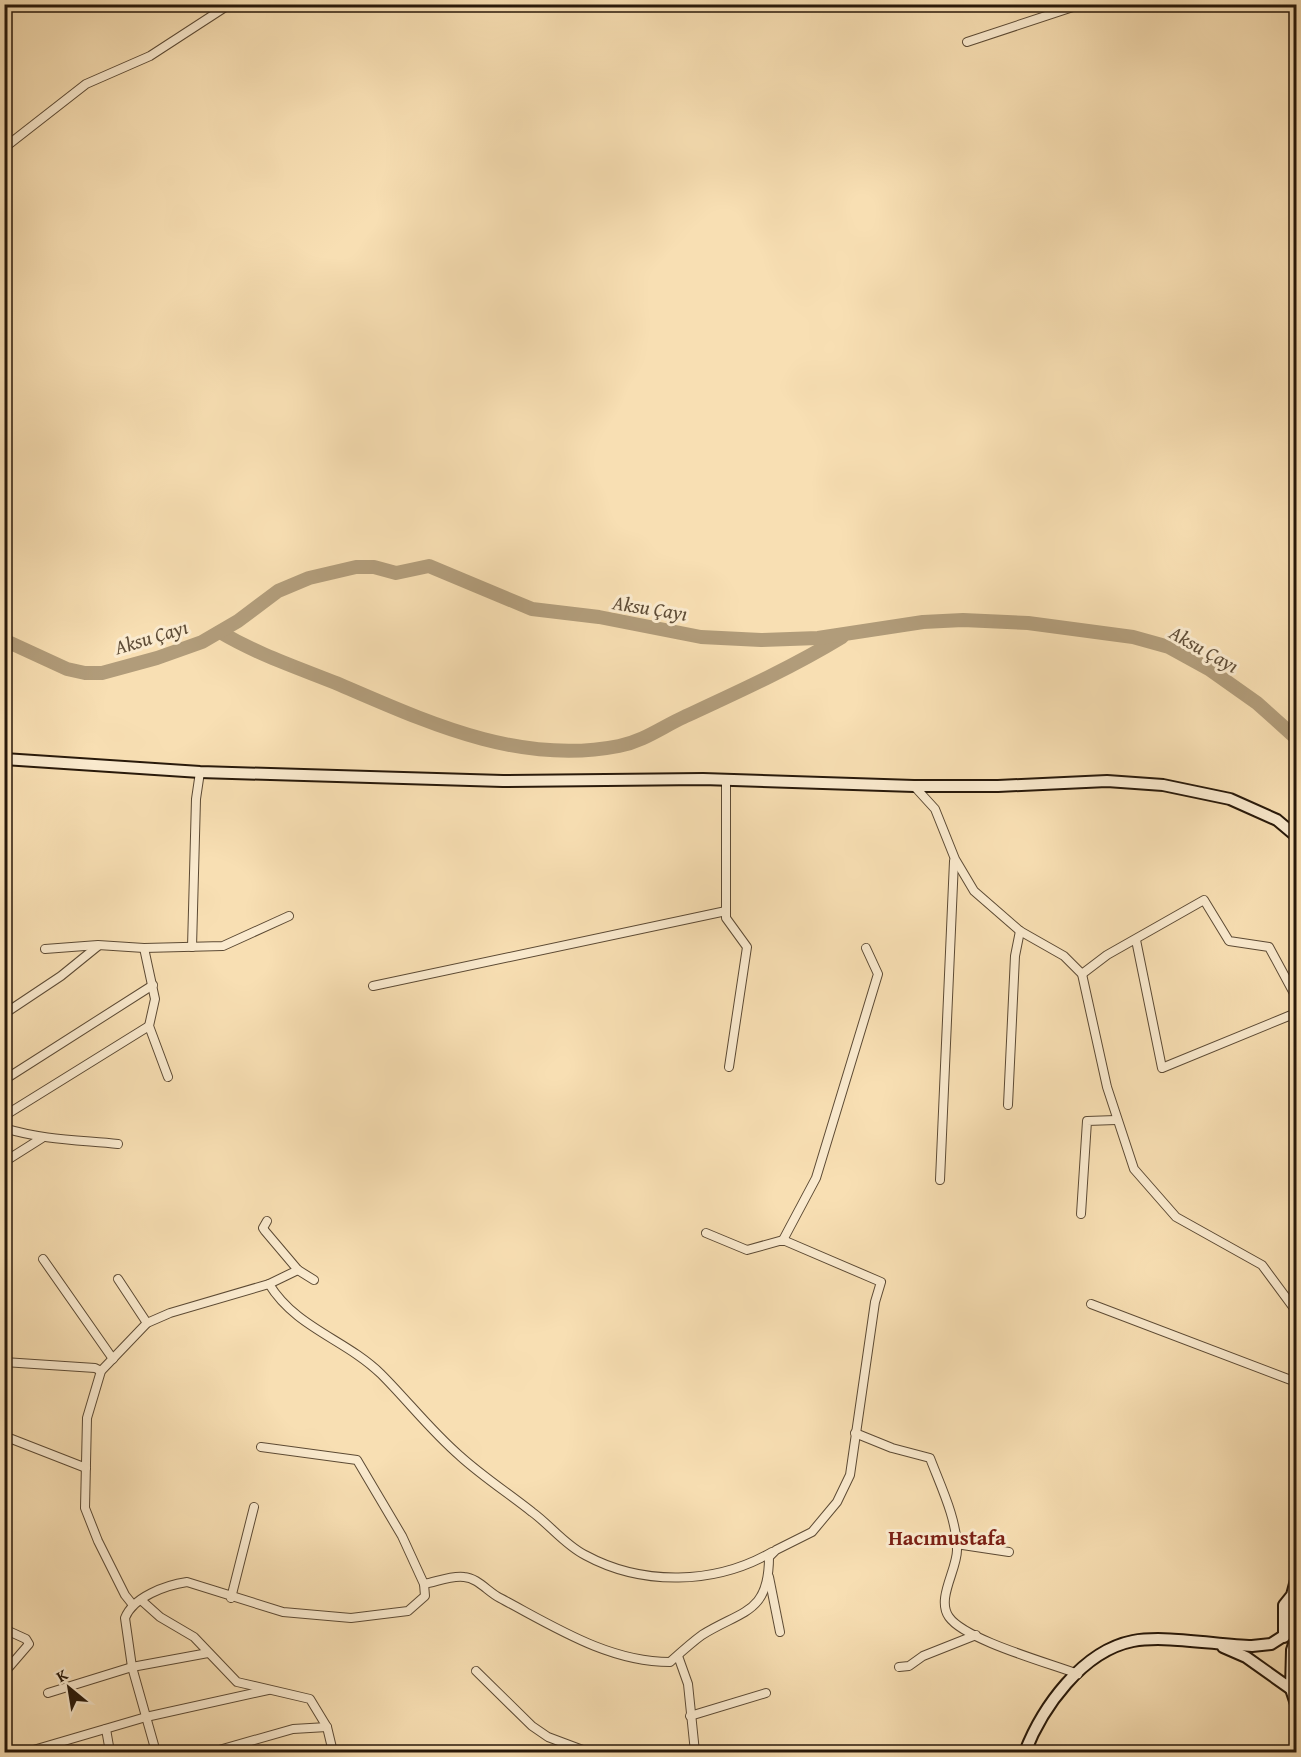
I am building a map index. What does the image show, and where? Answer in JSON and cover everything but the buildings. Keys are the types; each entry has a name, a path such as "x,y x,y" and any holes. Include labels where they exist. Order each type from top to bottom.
{"street":[{"path":"4,148 86,84 150,56 230,4"},
{"path":"967,42 1082,4"},
{"path":"4,759 200,772 503,781 726,780 914,786 998,786 1107,781 1162,785 1230,799 1276,820 1296,836"},
{"path":"192,947 196,799 200,772"},
{"path":"726,780 726,918 747,947 729,1067"},
{"path":"914,786 935,809 954,860 974,891 1020,931 1064,957 1082,974 1116,1120 1134,1169 1176,1217 1262,1264 1296,1311"},
{"path":"940,1180 954,860"},
{"path":"1082,974 1107,955 1203,900 1228,940 1269,947 1296,997"},
{"path":"373,986 726,911"},
{"path":"45,949 98,945 144,948 223,946 289,916"},
{"path":"1008,1105 1015,956 1020,931"},
{"path":"1136,940 1162,1068 1296,1012"},
{"path":"4,1014 61,976 98,945"},
{"path":"144,948 155,999 149,1026 168,1077"},
{"path":"783,1240 816,1178 878,974 866,948"},
{"path":"4,1080 153,985"},
{"path":"4,1116 149,1026"},
{"path":"1081,1214 1087,1121 1116,1120"},
{"path":"4,1128 42,1138 118,1144"},
{"path":"4,1162 42,1138"},
{"path":"267,1221 263,1228 265,1231 298,1270 314,1280"},
{"path":"268,1284 291,1314 354,1352 381,1375 461,1458 540,1518 582,1554 616,1570 657,1578 695,1578 756,1562 812,1532 837,1502 850,1475 875,1302 881,1282 783,1240 747,1250 706,1233"},
{"path":"43,1259 113,1359"},
{"path":"133,1605 125,1595 88,1519 87,1418 101,1371 147,1323 170,1313 268,1284 298,1270"},
{"path":"118,1279 147,1323"},
{"path":"1091,1304 1296,1382"},
{"path":"4,1362 95,1368 101,1371"},
{"path":"855,1432 892,1448 930,1458 945,1495 957,1544 944,1605 948,1616 976,1635 1078,1674"},
{"path":"4,1436 86,1468"},
{"path":"156,1752 132,1667 125,1618 133,1605 141,1600 173,1584 187,1582 231,1598 283,1612 351,1618 408,1611 425,1596 424,1584 402,1536 357,1460 261,1447"},
{"path":"231,1598 254,1507"},
{"path":"957,1544 1009,1552"},
{"path":"776,1550 769,1557 769,1575 780,1632"},
{"path":"424,1584 463,1576 472,1579 494,1595 582,1641 646,1662 670,1662 701,1636 753,1608 764,1592 769,1575"},
{"path":"1284,1636 1284,1605 1292,1595 1296,1581"},
{"path":"141,1600 160,1617 194,1637 237,1682 310,1699 327,1727 333,1752"},
{"path":"1025,1752 1046,1710 1078,1674 1111,1648 1134,1641 1252,1646 1271,1644 1296,1628"},
{"path":"4,1629 26,1639 29,1644 4,1673"},
{"path":"899,1667 909,1666 923,1656 976,1635"},
{"path":"1296,1638 1292,1650 1291,1689 1296,1704"},
{"path":"1217,1645 1246,1657 1291,1689"},
{"path":"48,1693 132,1667 208,1653"},
{"path":"678,1656 688,1684 695,1752"},
{"path":"476,1671 532,1726 548,1737 588,1752"},
{"path":"8,1752 30,1751 146,1718 268,1690"},
{"path":"690,1716 766,1693"},
{"path":"212,1752 292,1729 327,1727"},
{"path":"106,1729 110,1752"}],"waterway":[{"name":"Aksu Çayı","path":"4,640 67,669 85,673 102,673 157,658 202,642 238,621 278,591 309,578 356,567 374,567 396,573 429,566 532,609 599,617 701,637 761,640 818,638 923,622 963,620 1028,623 1133,637 1169,647 1209,669 1257,703 1296,738"},
{"path":"220,632 277,660 438,725 509,745 545,750 581,751 619,746 645,737 784,669 842,637"}],"district":[{"name":"Hacımustafa","path":"947,1538"}]}
